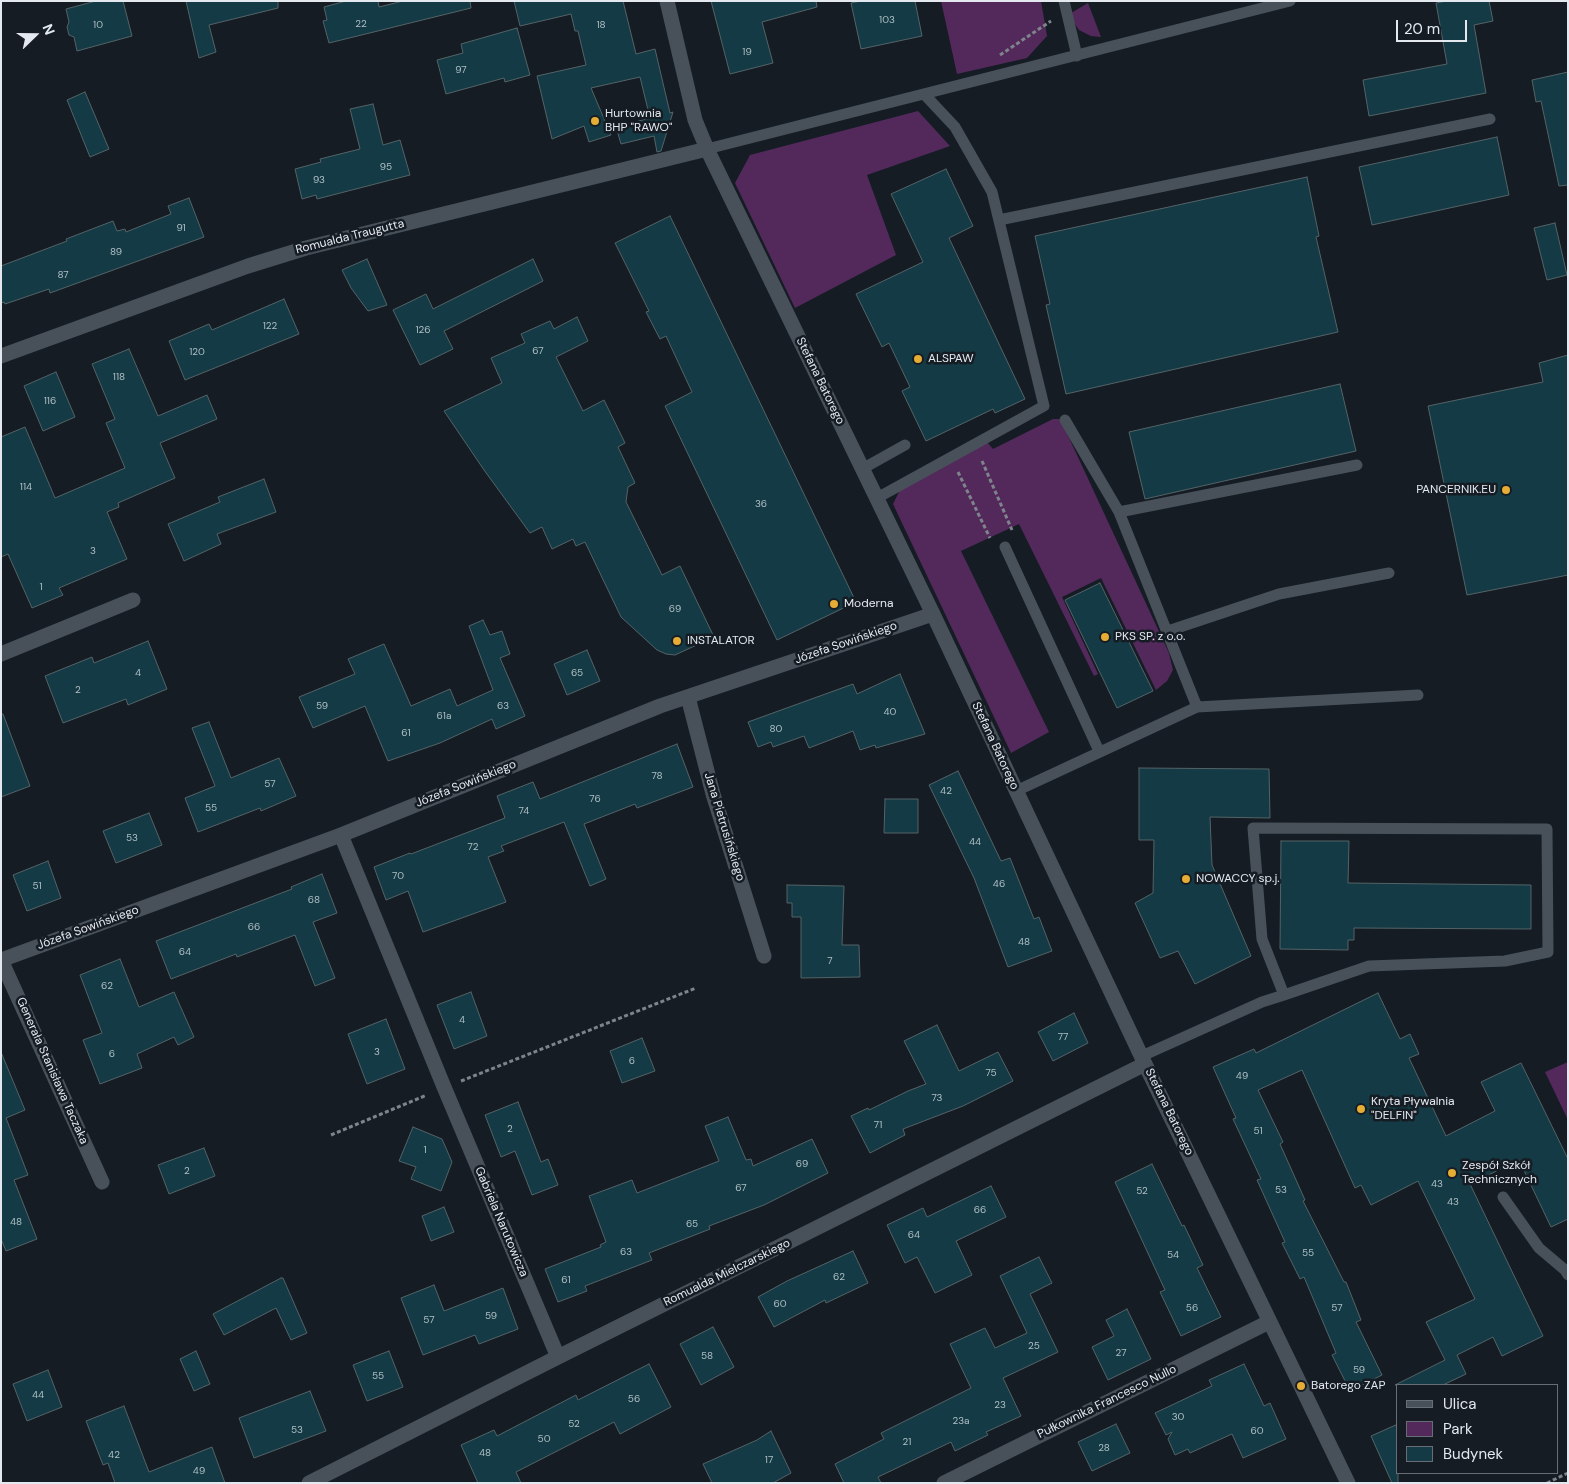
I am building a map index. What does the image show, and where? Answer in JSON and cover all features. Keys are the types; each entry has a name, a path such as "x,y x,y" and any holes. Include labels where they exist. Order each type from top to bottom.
{"street":[{"name":"Stefana Batorego","path":"667,1 695,120 707,149 933,614 1144,1060 1348,1483"},
{"name":"Romualda Traugutta","path":"1,356 248,266 306,248 707,149"},
{"path":"1,654 133,600"},
{"name":"Józefa Sowińskiego","path":"1,960 341,835 660,706 933,614"},
{"name":"Jana Pietrusińskiego","path":"688,697 713,794 764,956"},
{"name":"Gabriela Narutowicza","path":"341,835 444,1087 558,1357"},
{"name":"Generała Stanisława Taczaka","path":"1,960 102,1182"},
{"name":"Romualda Mielczarskiego","path":"309,1483 1144,1060"},
{"name":"Pułkownika Francesco Nullo","path":"944,1483 1270,1322"}],"lane":[{"path":"707,149 1290,1"},
{"path":"1065,6 1077,56"},
{"path":"877,498 1044,406 992,192 955,127 924,94"},
{"path":"998,220 1490,119"},
{"path":"1065,420 1119,512 1197,707"},
{"path":"862,469 905,445"},
{"path":"1119,512 1357,465"},
{"path":"1005,547 1099,751"},
{"path":"1168,631 1279,594 1389,573"},
{"path":"1016,791 1197,707 1418,695"},
{"path":"1144,1060 1262,1002 1284,995 1369,966 1505,961 1548,952 1547,829 1253,828 1262,939 1284,995"},
{"path":"1503,1197 1539,1248 1565,1270 1568,1275"}],"path":[{"path":"976,81 995,58 1065,6"},
{"path":"974,444 1016,538"},
{"path":"951,457 990,539"},
{"path":"331,1135 444,1087 696,988"},
{"path":"1547,1483 1568,1473"}],"green space":[{"path":"941,1 1041,1 1047,36 1027,58 957,74"},
{"path":"1088,3 1101,37 1091,36 1079,30 1073,21 1071,13"},
{"path":"918,111 950,146 867,175 896,255 795,308 735,183 750,155"},
{"path":"1053,419 1059,419 1064,427 1169,653 1173,670 1167,681 1156,690 1101,578 1062,597 1098,674 1094,676 1019,524 961,551 1049,732 1011,753 893,504 900,490 987,442 993,449"},
{"path":"1568,1062 1568,1120 1545,1072"}],"building":[{"path":"96,1 123,1 132,36 77,51 74,37 69,35 66,9"},
{"path":"186,1 278,1 278,8 209,25 216,52 199,58"},
{"path":"346,1 378,1 379,7 403,1 470,1 471,8 329,43 323,21 327,20 324,7"},
{"path":"514,1 623,1 636,54 655,49 670,113 673,112 661,151 657,152 654,136 621,144 616,127 650,118 640,77 591,88 611,135 589,142 584,126 552,139 537,76 586,65 578,31 575,31 571,14 520,26"},
{"path":"711,1 816,1 817,7 762,22 773,63 730,74"},
{"path":"861,1 915,1 922,36 861,49 851,3"},
{"path":"1447,1 1489,1 1493,21 1474,25 1486,93 1369,116 1363,80 1447,64 1436,3"},
{"path":"517,28 530,75 505,82 504,78 446,94 437,60 463,53 461,44"},
{"path":"1568,72 1568,185 1559,186 1541,101 1536,102 1532,80"},
{"path":"85,92 109,149 90,157 67,100"},
{"path":"373,104 383,145 400,140 410,175 317,199 316,195 302,199 295,169 321,162 320,159 360,149 350,109"},
{"path":"1497,137 1509,195 1372,225 1359,167"},
{"path":"946,169 973,226 949,238 1025,399 995,413 993,409 926,441 902,391 910,387 889,343 882,347 856,294 923,262 891,194"},
{"path":"1307,177 1319,236 1316,237 1338,332 1066,394 1046,305 1050,304 1035,236"},
{"path":"189,198 204,237 50,293 49,289 5,304 4,302 1,303 1,266 113,221 117,231 125,229 126,232 171,214 168,206"},
{"path":"670,216 856,602 777,640 665,406 692,392 666,336 660,339 646,312 649,311 615,243"},
{"path":"1555,223 1567,275 1547,280 1534,228"},
{"path":"367,259 387,305 368,311 351,288 342,270"},
{"path":"533,259 543,281 444,331 453,349 420,365 393,310 426,294 433,309"},
{"path":"284,299 299,334 185,380 169,341 209,324 212,330"},
{"path":"577,317 588,341 556,357 583,411 604,400 625,443 618,447 635,483 628,487 626,502 662,575 680,566 714,637 675,655 657,650 621,617 585,542 576,546 573,539 552,549 542,527 530,533 444,411 502,383 491,358 525,343 521,334 550,321 554,329"},
{"path":"129,349 158,416 207,395 217,419 160,443 175,478 118,503 119,507 107,512 127,559 59,588 63,595 32,608 8,554 1,557 1,437 25,427 55,498 125,468 106,423 115,419 92,364"},
{"name":"PANCERNIK.EU","path":"1568,355 1568,575 1467,595 1428,406 1543,382 1539,363"},
{"path":"56,372 75,417 43,431 24,386"},
{"path":"1340,384 1356,451 1145,499 1129,432"},
{"path":"264,479 276,512 217,534 221,544 184,561 168,524 220,502 218,497"},
{"name":"PKS SP. z o.o.","path":"1100,583 1153,691 1117,708 1065,600"},
{"path":"483,620 490,635 502,631 510,654 500,658 525,716 496,729 492,719 440,743 388,761 365,706 313,728 299,697 355,674 348,659 384,644 411,706 450,689 457,706 493,690 469,626"},
{"path":"148,641 167,689 128,705 126,699 63,723 45,676 92,657 94,663"},
{"path":"587,650 600,681 567,695 554,664"},
{"path":"900,674 925,734 876,748 875,745 860,750 853,731 809,748 804,736 773,747 771,742 758,747 748,722 853,684 857,694"},
{"path":"1,714 3,714 30,786 1,797"},
{"path":"209,722 231,778 279,758 296,796 261,811 260,808 198,832 185,798 215,786 192,728"},
{"path":"677,744 693,787 637,808 635,804 584,824 606,879 590,886 564,822 501,846 504,851 488,857 506,902 423,932 408,891 386,900 374,867 505,818 497,796 533,782 540,799"},
{"name":"NOWACCY sp.j.","path":"1139,768 1269,769 1270,818 1210,817 1212,865 1251,956 1195,984 1178,951 1160,958 1135,903 1153,893 1154,840 1139,840"},
{"path":"958,771 1001,861 1010,858 1034,919 1039,917 1052,951 1008,967 974,878 929,785"},
{"path":"885,799 918,799 918,833 884,833"},
{"path":"149,813 162,845 116,863 103,831"},
{"path":"1281,841 1349,841 1348,883 1531,885 1531,929 1354,928 1354,940 1348,940 1348,950 1280,949"},
{"path":"48,861 61,898 27,911 13,875"},
{"path":"322,874 337,913 313,922 335,978 315,986 295,935 237,957 236,954 171,979 156,941 292,889 291,887"},
{"path":"787,885 844,886 842,945 859,945 860,977 801,978 801,917 792,917 792,903 787,903"},
{"path":"120,959 139,1007 174,992 194,1037 178,1045 174,1037 137,1054 142,1068 100,1084 83,1040 102,1033 80,975"},
{"path":"471,992 487,1036 454,1049 437,1005"},
{"path":"1378,993 1400,1039 1410,1034 1419,1054 1409,1058 1446,1136 1495,1111 1481,1082 1521,1063 1568,1159 1568,1219 1551,1227 1519,1160 1470,1184 1543,1336 1502,1356 1493,1337 1457,1355 1466,1374 1445,1384 1397,1384 1445,1360 1426,1322 1475,1299 1418,1181 1371,1205 1361,1185 1355,1188 1302,1070 1258,1090 1283,1142 1280,1144 1305,1200 1303,1201 1344,1282 1346,1282 1361,1320 1356,1322 1382,1375 1350,1391 1332,1355 1336,1353 1304,1277 1300,1279 1282,1243 1285,1242 1257,1180 1261,1179 1233,1119 1236,1118 1213,1067 1254,1049 1256,1053"},
{"path":"1074,1013 1088,1043 1053,1061 1038,1032"},
{"path":"386,1019 405,1069 367,1084 348,1034"},
{"path":"937,1025 959,1071 998,1052 1013,1081 963,1106 903,1129 905,1135 870,1153 851,1116 868,1108 869,1110 926,1084 904,1041"},
{"path":"642,1038 655,1071 622,1083 610,1051"},
{"path":"1,1052 25,1110 6,1118 28,1175 14,1180 37,1239 6,1251 1,1239"},
{"path":"518,1102 541,1162 548,1159 558,1185 532,1195 515,1151 501,1157 485,1115"},
{"path":"728,1117 746,1160 751,1159 753,1166 812,1139 828,1173 764,1205 709,1226 710,1229 649,1253 652,1260 585,1286 587,1291 558,1302 545,1269 601,1247 600,1245 606,1242 589,1196 632,1180 637,1193 719,1161 705,1126"},
{"path":"413,1127 442,1139 452,1162 441,1191 411,1179 416,1167 399,1161"},
{"path":"204,1148 215,1176 169,1194 158,1165"},
{"path":"1152,1164 1203,1265 1197,1268 1221,1317 1181,1336 1160,1292 1165,1290 1115,1182"},
{"path":"991,1186 1006,1217 956,1241 972,1275 935,1293 917,1257 905,1263 887,1225 923,1208 927,1217"},
{"path":"444,1207 454,1232 431,1241 422,1216"},
{"path":"853,1251 868,1283 826,1303 825,1300 774,1327 758,1297 787,1281"},
{"path":"1039,1257 1052,1283 1030,1294 1058,1352 1003,1378 1021,1416 986,1432 988,1435 955,1451 951,1442 878,1477 881,1483 844,1483 835,1464 884,1439 881,1433 971,1388 950,1344 985,1328 995,1348 1027,1333 1000,1276"},
{"path":"283,1278 307,1333 291,1340 276,1308 224,1335 213,1314"},
{"path":"434,1285 444,1311 503,1288 518,1329 479,1344 475,1335 423,1355 401,1298"},
{"path":"1127,1309 1151,1359 1108,1380 1092,1347 1114,1336 1106,1320"},
{"path":"713,1327 734,1367 701,1385 680,1344"},
{"path":"196,1351 210,1384 194,1391 180,1359"},
{"path":"389,1351 403,1387 367,1401 353,1365"},
{"path":"649,1364 671,1407 620,1434 614,1422 516,1472 521,1483 478,1483 461,1445 494,1430 497,1436 576,1395 578,1400"},
{"path":"1244,1364 1264,1406 1270,1403 1286,1439 1243,1458 1232,1434 1190,1453 1188,1449 1175,1455 1168,1439 1172,1432 1166,1435 1155,1413 1212,1386 1209,1380"},
{"path":"48,1370 62,1407 27,1421 13,1384"},
{"path":"310,1391 326,1431 254,1458 239,1418"},
{"path":"124,1406 149,1472 212,1447 225,1483 115,1483 108,1463 103,1465 86,1421"},
{"path":"1116,1424 1130,1453 1092,1471 1078,1442"},
{"path":"1396,1425 1396,1474 1398,1474 1398,1483 1392,1483 1371,1436"},
{"path":"771,1431 791,1473 773,1483 712,1483 703,1464 757,1440"}],"place":[{"name":"Hurtownia BHP \"RAWO\"","path":"595,121"},
{"name":"ALSPAW","path":"918,359"},
{"name":"PANCERNIK.EU","path":"1506,490"},
{"name":"Moderna","path":"834,604"},
{"name":"PKS SP. z o.o.","path":"1105,637"},
{"name":"INSTALATOR","path":"677,641"},
{"name":"NOWACCY sp.j.","path":"1186,879"},
{"name":"Kryta Pływalnia \"DELFIN\"","path":"1361,1109"},
{"name":"Zespół Szkół Technicznych","path":"1452,1173"},
{"name":"Batorego ZAP","path":"1301,1386"}]}
